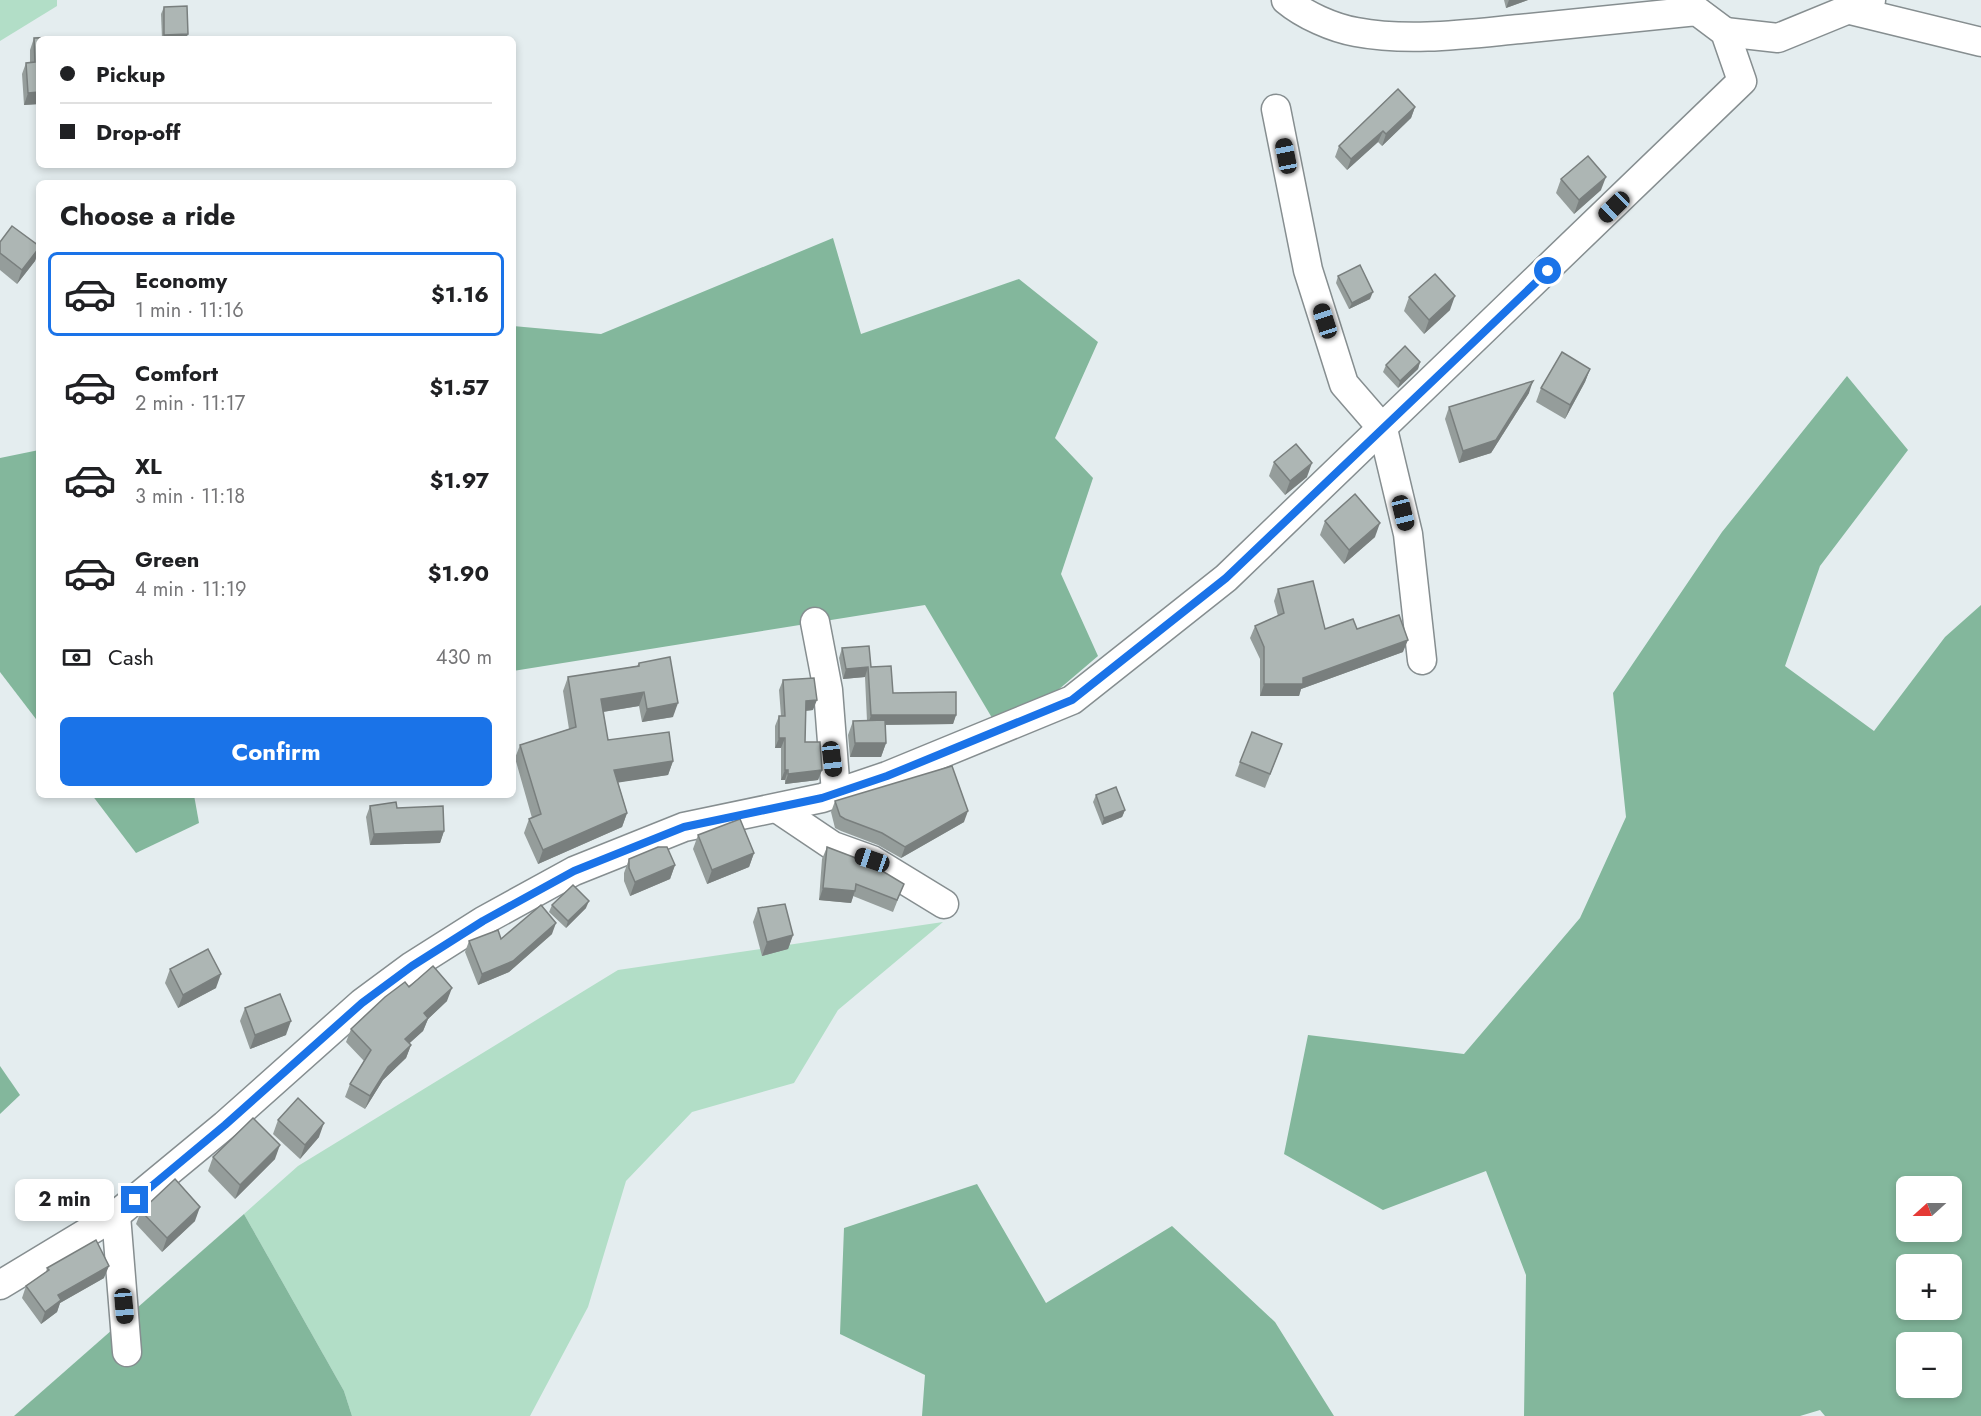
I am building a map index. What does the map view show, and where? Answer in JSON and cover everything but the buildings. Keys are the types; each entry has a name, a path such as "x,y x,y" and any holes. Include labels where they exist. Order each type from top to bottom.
{"street":[{"path":"1286,0 1323,21 1355,32 1402,37 1486,32 1697,11 1725,32 1778,38 1860,5 1981,42"},
{"path":"0,1285 117,1215 225,1125 362,1003 412,966 483,921 574,871 653,837 684,827 777,809 836,793 897,772 1072,700 1226,578 1742,81 1725,32"},
{"path":"1276,109 1308,270 1344,384 1383,429 1408,534 1422,660"},
{"path":"815,622 828,690 836,793"},
{"path":"777,809 832,846 872,860 944,904"},
{"path":"117,1215 128,1352"}],"green space":[{"path":"0,0 57,0 57,6 0,41"},
{"path":"833,238 861,334 1019,279 1098,342 1055,438 1093,478 1061,574 1098,656 1051,696 1001,733 925,605 516,671 516,326 601,334"},
{"path":"1847,376 1908,450 1820,566 1785,666 1874,731 1945,637 1981,605 1981,1416 1825,1416 1820,1410 1800,1416 1524,1416 1526,1275 1486,1171 1383,1210 1284,1154 1308,1035 1464,1054 1580,918 1626,817 1613,693 1722,532"},
{"path":"36,451 36,719 0,672 0,458"},
{"path":"94,798 195,798 199,823 136,853"},
{"path":"943,922 838,1010 794,1083 692,1112 626,1181 588,1307 530,1416 352,1416 344,1391 244,1214 298,1166 618,970"},
{"path":"0,1066 20,1095 0,1114"},
{"path":"977,1184 1046,1303 1172,1226 1275,1322 1334,1416 922,1416 925,1375 840,1334 844,1228"},
{"path":"244,1214 344,1391 352,1416 14,1416"}],"route":[{"path":"135,1200 225,1125 362,1003 412,966 483,921 574,871 653,837 684,827 822,798 887,776 1072,700 1226,578 1548,271"}]}
